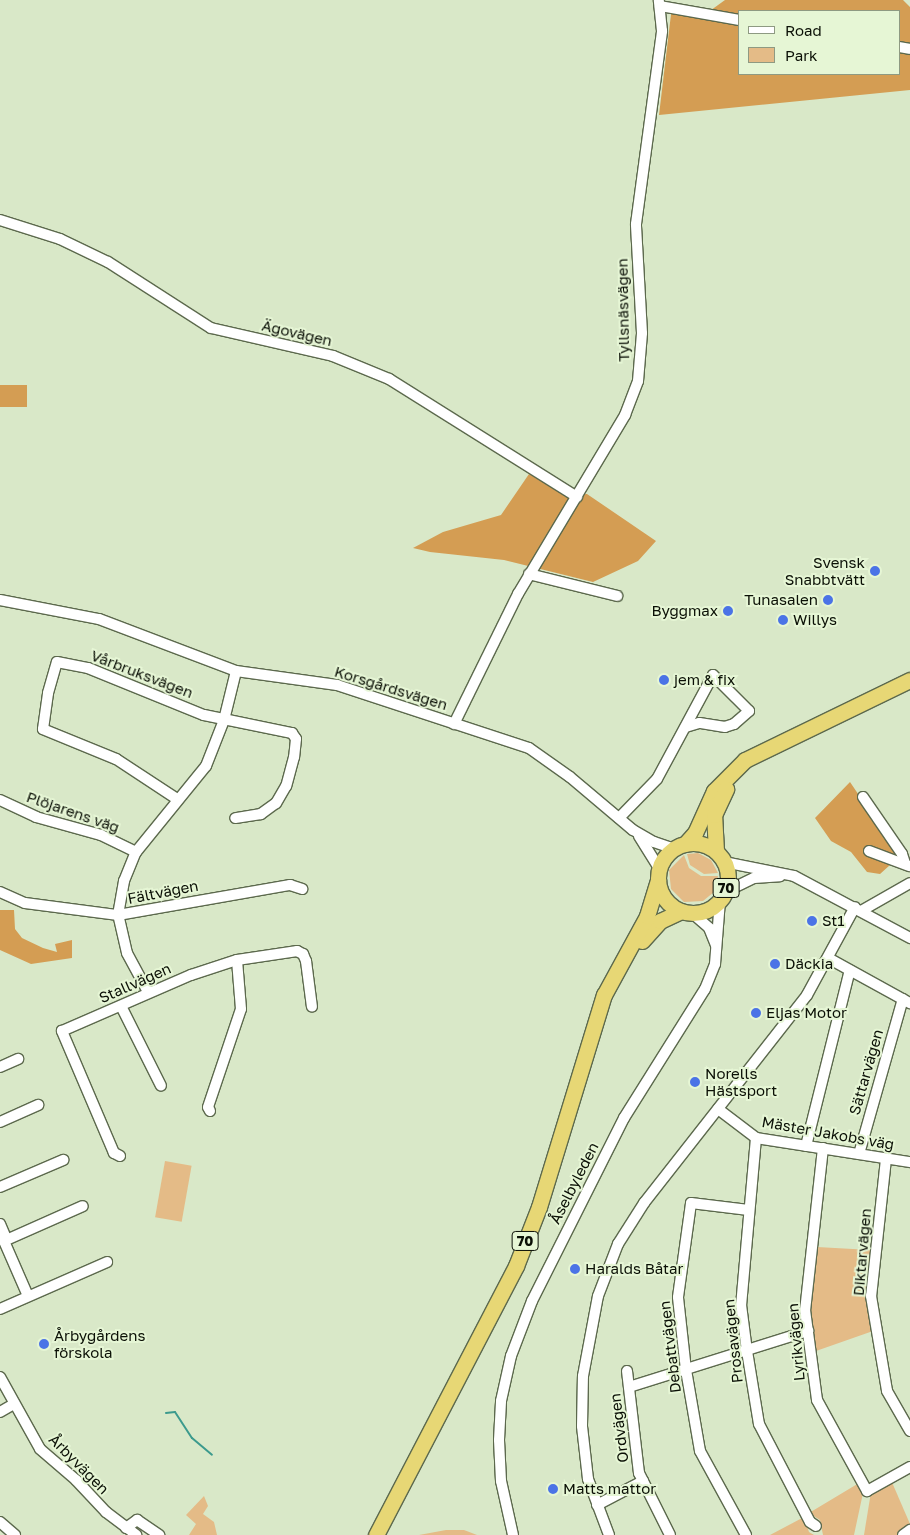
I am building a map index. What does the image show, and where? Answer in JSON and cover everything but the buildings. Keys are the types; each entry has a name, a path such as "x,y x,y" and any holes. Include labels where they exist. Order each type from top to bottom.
{"highway":[{"name":"70","path":"376,1535 516,1266 539,1207 604,995 647,916 659,874 679,846 694,833 710,796 735,768 755,754 910,680"},
{"name":"70","path":"384,1535 522,1270 547,1208 599,1033 622,974 655,924 687,912 708,910 723,896 728,877 720,856 713,828 717,805 739,775 759,761 910,688"},
{"path":"679,846 698,843 720,856"},
{"path":"659,874 667,901 687,912"}],"street":[{"path":"660,3 738,20"},
{"name":"Tyllsnäsvägen","path":"454,724 529,574 577,497 624,415 638,381 642,333 636,224 662,31 660,3"},
{"name":"Ägovägen","path":"0,220 60,239 108,262 211,328 333,356 389,379 577,497"},
{"path":"529,574 617,596"},
{"name":"Korsgårdsvägen","path":"0,600 99,619 236,671 337,685 529,748 543,756 634,830 654,842 679,846"},
{"name":"Vårbruksvägen","path":"177,799 116,759 42,729 48,693 58,662 88,668 224,720"},
{"path":"148,992 127,953 118,915 124,880 136,852 177,799 206,766 224,720 236,671"},
{"path":"619,818 650,789 714,675 749,711 734,724 725,726 699,723 686,727"},
{"path":"224,720 282,729 292,733 296,739 286,786 276,803 262,814 235,818"},
{"path":"863,798 902,854 907,865"},
{"name":"Plöjarens väg","path":"0,800 36,817 101,835 136,852"},
{"name":"Korsgårdsvägen","path":"634,830 659,874"},
{"path":"869,852 907,865"},
{"path":"720,856 794,876 910,938"},
{"path":"723,896 754,878 794,876"},
{"path":"609,1535 588,1479 582,1426 583,1376 598,1296 618,1244 644,1203 807,995 858,909 910,883"},
{"name":"Fältvägen","path":"0,892 25,903 118,915 290,885 302,889"},
{"name":"Åselbyleden","path":"513,1535 501,1481 499,1440 501,1401 511,1356 532,1301 624,1118 705,989 717,948 723,896"},
{"path":"687,912 709,928 717,948"},
{"name":"Stallvägen","path":"120,1156 114,1153 62,1031 121,1006 148,992 237,960 297,951 303,954 312,1008"},
{"path":"828,958 906,1001"},
{"path":"210,1111 208,1107 241,1009 237,960"},
{"path":"806,1146 850,970"},
{"name":"Sättarvägen","path":"858,1154 906,1001"},
{"path":"121,1006 161,1086"},
{"path":"0,1067 18,1059"},
{"path":"0,1122 38,1105"},
{"name":"Mäster Jakobs väg","path":"718,1109 756,1138 910,1162"},
{"name":"Prosavägen","path":"756,1138 741,1305 747,1351 759,1424 810,1522 816,1526"},
{"name":"Lyrikvägen","path":"823,1148 805,1310 817,1400 867,1491 910,1467"},
{"name":"Diktarvägen","path":"886,1159 871,1296 888,1391 910,1431"},
{"path":"0,1187 63,1160"},
{"name":"Debattvägen","path":"746,1535 700,1451 686,1370 678,1297 691,1204 749,1210"},
{"path":"3,1238 83,1206"},
{"path":"0,1224 3,1238 28,1296"},
{"path":"0,1309 107,1262"},
{"path":"629,1387 808,1331"},
{"name":"Ordvägen","path":"628,1371 642,1481 670,1535"},
{"name":"Årbyvägen","path":"0,1377 40,1449 136,1535"},
{"path":"0,1412 14,1404"},
{"path":"597,1505 642,1481"},
{"path":"126,1528 137,1520 159,1535"},
{"path":"0,1522 15,1535"},
{"path":"903,1535 910,1530"}],"green space":[{"path":"698,853 711,860 718,873 704,874 690,865 687,854"},
{"path":"684,855 689,868 701,876 718,876 714,892 703,901 684,902 671,889 669,870"},
{"path":"165,1161 192,1166 182,1222 155,1217"},
{"path":"817,1247 871,1250 865,1293 873,1331 816,1351 810,1305"},
{"path":"891,1480 910,1524 897,1535 864,1535 871,1492"},
{"path":"859,1483 863,1493 854,1535 823,1535 820,1520 809,1513"},
{"path":"204,1496 208,1506 203,1514 214,1522 217,1535 189,1535 196,1524 186,1515"},
{"path":"804,1517 809,1532 814,1535 770,1535"},
{"path":"446,1530 464,1530 477,1535 419,1535"}],"shaded area":[{"path":"725,0 903,0 910,7 910,90 659,115 672,6 707,13"},
{"path":"0,385 27,385 27,407 0,407"},
{"path":"529,474 568,495 587,494 656,541 638,561 593,582 504,560 430,552 413,548 443,532 501,515"},
{"path":"850,782 900,856 880,874 867,872 851,852 831,841 815,818"},
{"path":"0,910 14,910 15,929 22,938 43,948 57,952 55,944 72,940 72,958 31,964 0,950"}],"waterway":[{"path":"166,1413 175,1412 192,1438 212,1455"}],"place":[{"name":"Svensk Snabbtvätt","path":"875,571"},
{"name":"Tunasalen","path":"828,600"},
{"name":"Byggmax","path":"728,611"},
{"name":"Willys","path":"783,620"},
{"name":"jem & fix","path":"664,680"},
{"name":"St1","path":"812,921"},
{"name":"Däckia","path":"775,964"},
{"name":"Eljas Motor","path":"756,1013"},
{"name":"Norells Hästsport","path":"695,1082"},
{"name":"Haralds Båtar","path":"575,1269"},
{"name":"Årbygårdens förskola","path":"44,1344"},
{"name":"Matts mattor","path":"553,1489"}]}
